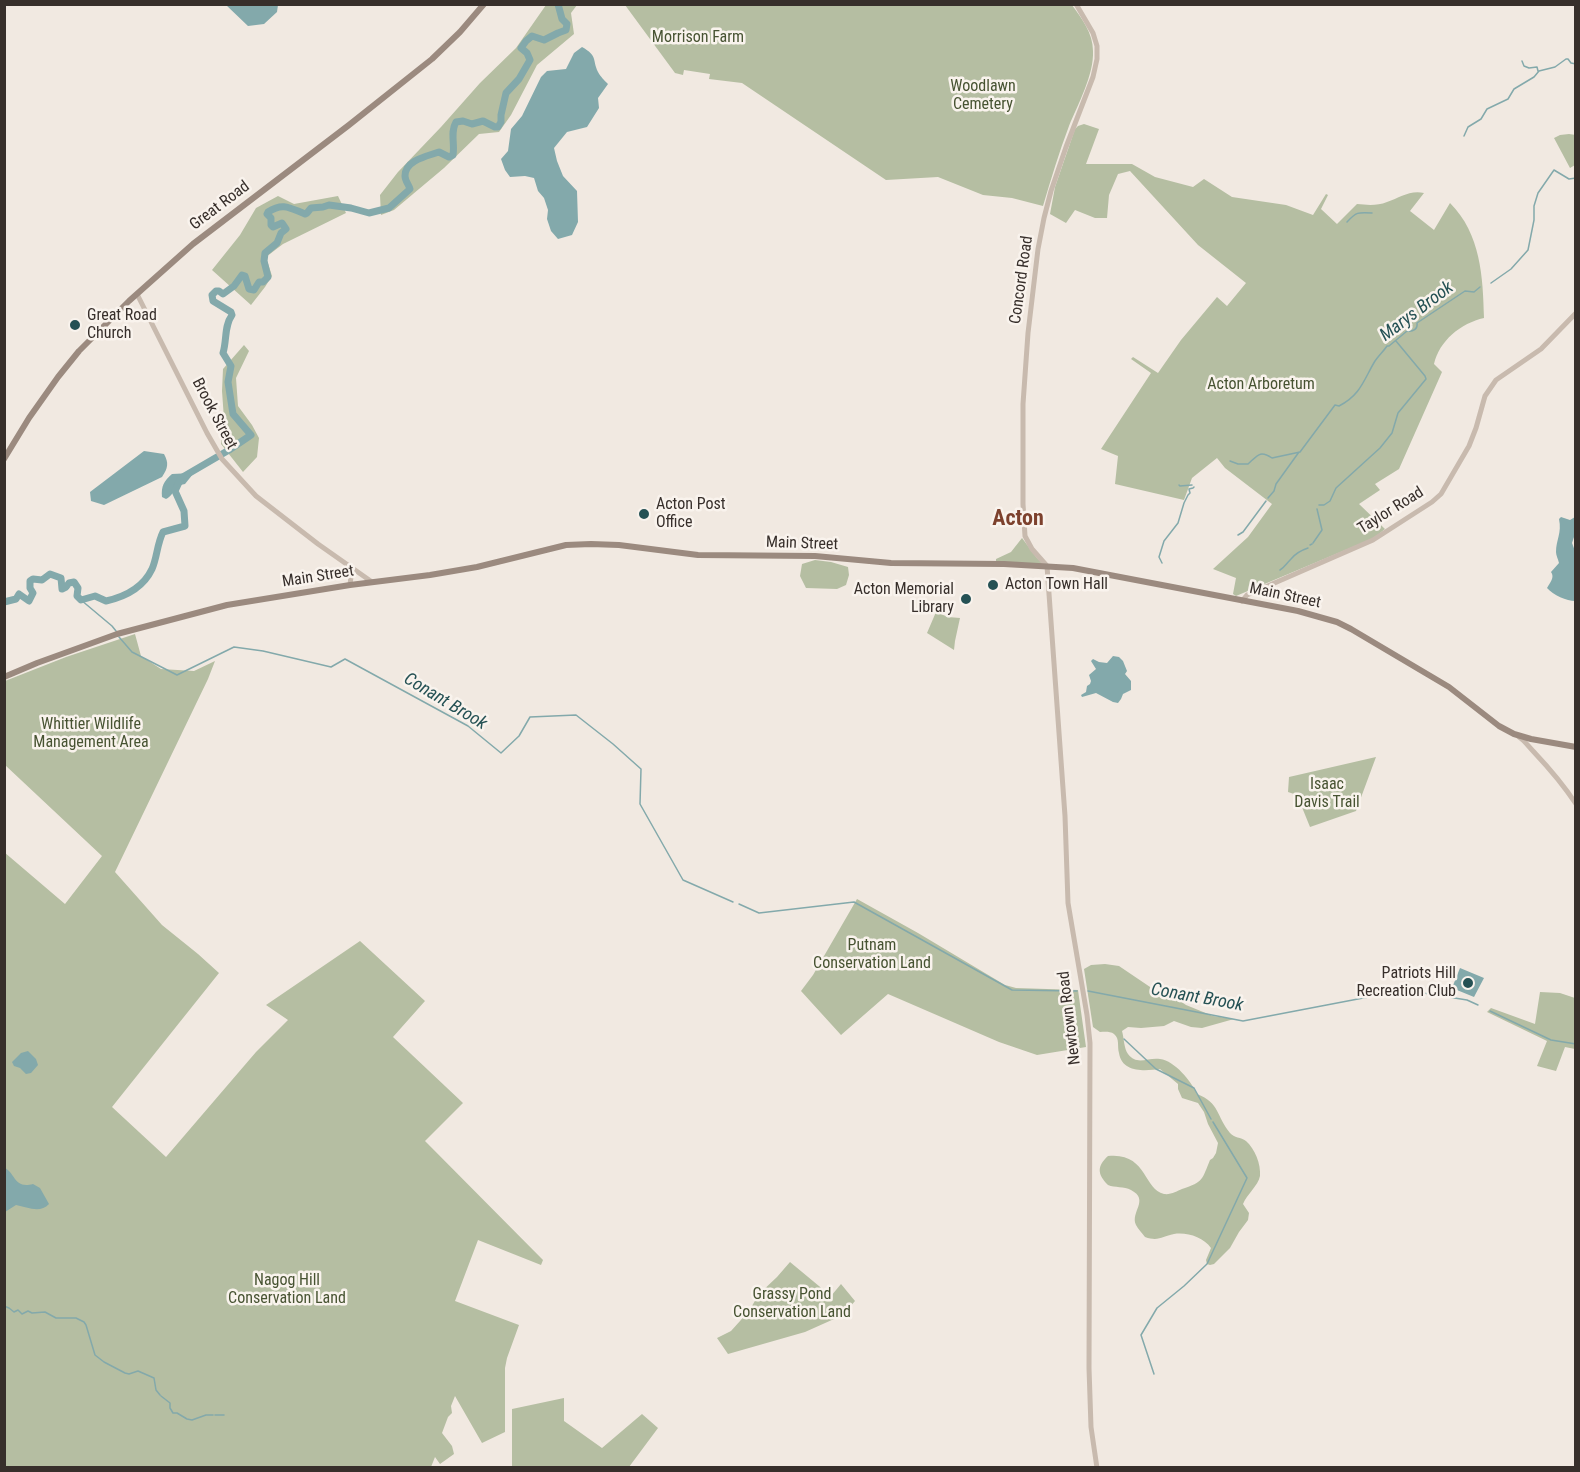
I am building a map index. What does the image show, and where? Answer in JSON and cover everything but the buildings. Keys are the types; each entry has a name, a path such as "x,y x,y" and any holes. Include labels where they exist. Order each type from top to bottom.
{"main road":[{"name":"Great Road","path":"4,459 45,394 76,354 137,294 193,244 432,59 484,4"},
{"name":"Main Street","path":"4,677 117,634 227,605 350,585 430,575 477,567 566,545 597,543 698,555 815,556 891,562 1073,568 1316,615 1351,629 1449,687 1499,726 1514,734 1532,742 1575,747"}],"street":[{"name":"Concord Road","path":"1047,566 1032,549 1025,536 1023,404 1028,333 1038,249 1051,191 1092,77 1096,59 1097,46 1093,33 1076,4"},
{"name":"Brook Street","path":"137,294 222,459 256,496 372,582"},
{"name":"Taylor Road","path":"1242,601 1247,595 1373,540 1442,494 1469,446 1485,396 1491,385 1541,349 1575,313"},
{"name":"Newtown Road","path":"1047,566 1065,816 1068,903 1090,1043 1089,1368 1090,1416 1097,1467"},
{"path":"350,585 352,568"},
{"path":"1532,742 1538,755 1559,779 1575,804"}],"green space":[{"path":"546,5 577,5 571,13 574,34 537,65 511,115 499,132 479,134 444,168 394,210 381,215 380,195 398,172 480,83 516,48"},
{"name":"Woodlawn Cemetery","path":"625,5 1072,5 1089,32 1093,44 1093,60 1085,89 1065,136 1043,206 1012,198 983,195 938,177 886,180 742,83 709,79 710,74 684,70 683,75 675,73"},
{"name":"Acton Arboretum","path":"1084,124 1099,129 1086,164 1132,164 1155,177 1193,187 1204,179 1232,197 1286,205 1313,215 1326,194 1328,195 1321,209 1337,224 1357,204 1380,204 1414,193 1424,193 1410,211 1434,230 1450,203 1460,215 1474,242 1478,257 1483,287 1484,318 1459,329 1441,348 1434,364 1442,372 1399,469 1375,484 1380,490 1359,504 1385,529 1374,538 1236,596 1233,594 1236,578 1213,569 1248,537 1272,504 1225,468 1217,458 1192,478 1184,500 1115,484 1118,456 1101,449 1151,373 1131,359 1133,357 1158,373 1181,340 1217,297 1227,306 1246,283 1198,245 1130,171 1118,174 1109,195 1107,218 1095,218 1075,210 1066,223 1050,214 1055,187 1075,129"},
{"path":"1569,134 1576,135 1575,165 1570,168 1554,138"},
{"path":"278,196 294,204 338,196 346,213 283,244 266,257 272,276 251,305 212,270 240,235 256,208"},
{"path":"244,345 249,351 236,378 238,406 259,438 257,457 243,472 221,444 224,419 223,369"},
{"path":"1022,538 1045,565 996,562 996,559 1011,552"},
{"path":"815,560 848,567 849,575 846,585 837,589 806,588 800,576 802,564"},
{"path":"936,612 948,617 960,618 954,650 927,633"},
{"name":"Nagog Hill Conservation Land","path":"135,634 141,656 161,669 194,671 215,661 115,872 162,925 219,973 112,1107 166,1157 256,1052 288,1020 266,1005 360,941 425,1001 393,1037 463,1103 425,1141 543,1260 541,1265 478,1240 455,1301 519,1325 505,1368 505,1432 482,1443 455,1396 451,1406 452,1413 442,1433 452,1446 454,1454 440,1464 435,1457 431,1467 5,1467 4,852 65,904 102,856 5,765 5,681 66,657"},
{"name":"Isaac Davis Trail","path":"1376,757 1356,811 1310,827 1297,795 1288,792 1289,777"},
{"name":"Putnam Conservation Land","path":"857,899 1005,985 1016,988 1078,990 1086,1047 1037,1055 999,1042 888,994 841,1035 801,991 813,975"},
{"path":"1091,965 1119,966 1156,991 1186,1005 1213,1016 1234,1019 1202,1028 1174,1021 1164,1026 1128,1027 1122,1031 1126,1049 1131,1058 1135,1060 1160,1059 1171,1063 1187,1078 1197,1094 1214,1106 1230,1133 1246,1141 1257,1157 1260,1176 1243,1204 1249,1213 1248,1220 1230,1248 1214,1264 1207,1264 1206,1260 1211,1248 1194,1236 1179,1234 1157,1239 1145,1237 1135,1220 1139,1198 1128,1189 1108,1185 1100,1174 1100,1167 1108,1156 1121,1156 1137,1165 1157,1191 1164,1194 1171,1193 1195,1184 1201,1179 1216,1153 1218,1143 1198,1103 1182,1098 1178,1084 1160,1069 1129,1067 1121,1060 1116,1036 1111,1032 1100,1032 1093,1027 1084,969"},
{"path":"1540,992 1560,993 1575,998 1575,1049 1565,1047 1556,1071 1537,1066 1547,1041 1487,1012 1491,1008 1535,1024"},
{"name":"Grassy Pond Conservation Land","path":"790,1262 831,1296 841,1284 855,1301 843,1315 805,1332 728,1354 717,1338 731,1331 749,1311 759,1294"},
{"path":"564,1398 564,1421 602,1448 642,1414 658,1428 629,1467 512,1467 512,1409"}],"water":[{"path":"226,5 278,5 277,12 264,24 248,26"},
{"path":"582,47 593,55 598,72 608,84 598,98 599,108 587,127 567,132 554,148 563,176 577,191 578,222 572,235 558,239 551,231 547,219 548,210 534,178 510,177 501,159 508,151 511,129 522,116 541,77 547,71 566,69 574,53"},
{"path":"144,451 164,454 167,466 162,477 104,505 91,501 90,492"},
{"path":"192,473 185,484 178,487 169,497 166,499 162,497 164,484 172,474"},
{"path":"1561,517 1570,520 1575,517 1575,534 1572,543 1575,551 1575,601 1560,597 1547,588 1552,578 1551,572 1559,563 1556,552"},
{"path":"1113,656 1123,661 1127,671 1125,674 1131,681 1131,690 1123,694 1118,703 1096,693 1082,697 1081,695 1086,692 1091,681 1089,675 1096,669 1091,661 1093,659 1107,663"},
{"name":"Patriots Hill Recreation Club","path":"1460,968 1484,978 1474,997 1452,988"},
{"path":"28,1051 36,1059 38,1065 31,1073 26,1074 12,1062 21,1053"},
{"path":"5,1168 19,1183 33,1184 40,1188 49,1204 42,1209 16,1205 5,1212"}],"waterway":[{"path":"4,602 16,599 19,594 29,601 33,593 30,581 42,580 50,574 61,578 62,589 74,582 78,588 77,596 81,600 95,596 106,601 113,599 132,591 144,581 152,569 163,532 185,526 184,511 175,491 181,478 251,435 233,414 228,382 231,366 223,353 228,324 232,315 231,312 213,301 212,295 216,291 223,294 234,286 242,275 245,276 249,289 254,290 259,282 263,282 268,277 264,261 265,253 277,243 281,233 286,229 282,223 273,227 268,212 282,207 305,214 311,208 329,205 369,213 389,208 410,189 405,176 413,162 439,152 449,157 453,155 453,130 456,122 463,121 472,124 483,121 498,127 506,93 519,79 530,60 521,48 532,36 544,40 566,30 567,24 562,19 558,4"},
{"path":"1464,136 1468,127 1481,119 1487,109 1508,99 1514,89 1534,77 1539,71 1555,67 1566,59 1576,64"},
{"path":"1522,61 1524,66 1537,67 1538,71"},
{"name":"Marys Brook","path":"1491,283 1511,269 1528,250 1538,193 1554,170 1569,179 1576,178"},
{"path":"1347,222 1358,213 1372,213"},
{"name":"Marys Brook","path":"1230,461 1248,464 1262,454 1272,458 1300,452 1335,405 1339,406 1346,402 1357,392 1375,361 1387,346 1407,331 1415,330 1417,323 1465,291 1474,292 1480,287"},
{"path":"1319,505 1330,501 1336,488 1380,448 1392,433 1398,413 1426,379 1396,341"},
{"path":"1268,498 1299,452"},
{"path":"1179,485 1192,485"},
{"name":"Marys Brook","path":"1162,563 1159,557 1164,541 1178,523 1184,503 1190,493 1189,489 1194,487"},
{"path":"1238,535 1243,532 1266,501"},
{"path":"1313,543 1322,530 1317,509"},
{"path":"1280,570 1294,555 1308,548"},
{"name":"Conant Brook","path":"81,600 116,631"},
{"name":"Conant Brook","path":"119,637 132,652 177,675 234,647 263,651 331,667 345,659 468,726 501,753 519,736 530,717 576,715 641,769 640,804 683,880 733,902"},
{"name":"Conant Brook","path":"739,904 759,913 854,902 1012,990 1077,991"},
{"name":"Conant Brook","path":"1088,991 1243,1021 1405,990 1467,1000 1478,1005"},
{"name":"Conant Brook","path":"1490,1011 1551,1040 1576,1044"},
{"path":"1124,1039 1156,1069 1194,1088 1211,1119"},
{"path":"1154,1374 1141,1335 1157,1308 1207,1264 1247,1178 1213,1122"},
{"path":"4,1306 14,1312 18,1310 22,1314 28,1311 45,1312 56,1318 76,1318 84,1322 95,1355 125,1373 138,1371 154,1378 156,1390 160,1395"},
{"path":"161,1396 170,1403 173,1413 187,1419 213,1415"},
{"path":"215,1415 224,1415"}],"place":[{"name":"Great Road Church","path":"75,325"},
{"name":"Acton Post Office","path":"644,514"},
{"name":"Acton Town Hall","path":"993,585"},
{"name":"Acton Memorial Library","path":"966,599"},
{"name":"Patriots Hill Recreation Club","path":"1468,983"}],"district":[{"name":"Acton","path":"1018,519"}],"park label":[{"name":"Morrison Farm","path":"698,38"},
{"name":"Whittier Wildlife Management Area","path":"91,734"}]}
